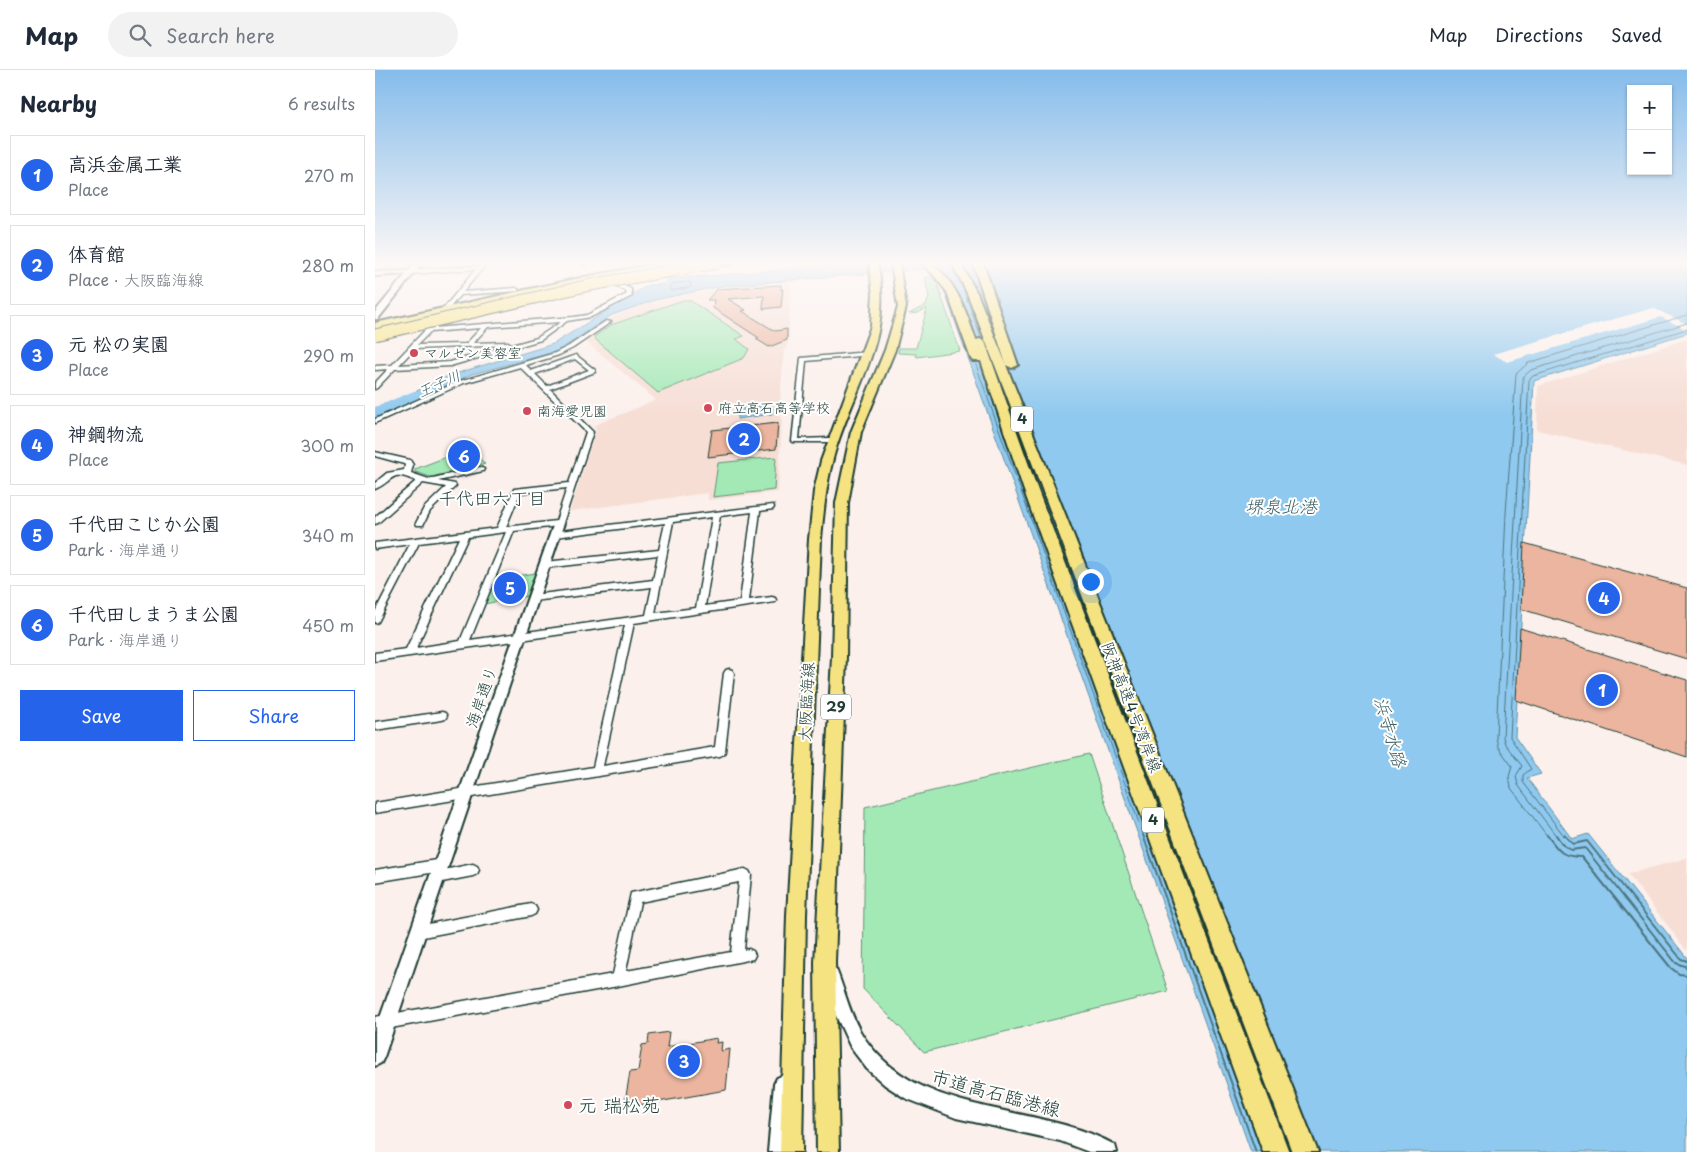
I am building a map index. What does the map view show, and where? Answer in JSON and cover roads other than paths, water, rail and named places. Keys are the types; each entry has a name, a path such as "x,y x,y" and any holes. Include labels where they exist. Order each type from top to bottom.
{"highway":[{"path":"375,330 447,313"},
{"path":"375,334 465,313"},
{"path":"959,313 988,389 1030,488"},
{"name":"阪神高速4号湾岸線","path":"967,313 997,388 1030,488 1276,1152"},
{"name":"阪神高速4号湾岸線","path":"981,313 1305,1152"},
{"path":"992,313 1003,339"},
{"path":"995,313 1022,390 1033,432 1078,560 1082,579"}],"main road":[{"path":"375,326 430,313"},
{"path":"375,338 430,328 489,313"},
{"name":"大阪臨海線","path":"791,1152 791,1058 808,660 817,515 831,440 868,354 877,313"},
{"name":"大阪臨海線","path":"827,1152 825,962 839,657 842,503 856,432 898,326 901,313"}],"street":[{"path":"375,387 442,313"},
{"path":"430,328 486,326 565,319 589,316 594,313"},
{"path":"375,368 450,364 539,339 565,322 565,319"},
{"path":"375,421 462,382 523,365 571,347 608,322"},
{"path":"468,345 486,326"},
{"path":"412,347 521,344"},
{"path":"831,440 795,441 803,359 868,354"},
{"path":"531,373 576,357 593,371 547,388"},
{"path":"523,365 590,432 557,529"},
{"path":"375,454 407,462 409,465 407,472"},
{"path":"375,521 424,481 480,469"},
{"path":"407,472 407,474 424,481 452,486 427,510 421,524"},
{"path":"375,487 390,475 407,472"},
{"path":"501,531 517,491 572,484"},
{"path":"375,546 511,529 557,529 669,521 770,507"},
{"path":"744,603 756,509"},
{"path":"700,609 716,514"},
{"path":"650,616 669,521"},
{"path":"463,645 511,529"},
{"name":"海岸通り","path":"375,1057 381,1023 418,932 557,529"},
{"path":"409,652 465,535"},
{"path":"375,620 416,541"},
{"path":"545,565 663,552"},
{"path":"533,598 657,584"},
{"path":"375,657 650,616 772,600"},
{"path":"597,772 630,620"},
{"path":"375,808 720,751 729,673"},
{"path":"375,726 442,716"},
{"path":"375,876 473,870"},
{"path":"381,1023 618,980 743,956 745,875 635,897 618,980"},
{"path":"418,932 531,910"},
{"path":"777,1152 797,915"},
{"name":"市道高石臨港線","path":"825,962 857,1041 879,1071 902,1087 933,1103 1066,1133 1108,1152"}],"water":[{"name":"堺泉北港","path":"602,313 616,313 555,352 472,374 398,407 384,407 448,376 553,344"},
{"name":"堺泉北港","path":"952,313 1687,313 1687,333 1534,381 1515,737 1541,774 1527,778 1572,839 1588,834 1687,958 1687,1152 1251,1152"},
{"path":"772,405 772,414 737,419 738,409"}],"waterway":[{"name":"王子川","path":"375,413 414,396"}],"place":[{"name":"マルゼン美容室","path":"414,353"},
{"name":"府立高石高等学校","path":"708,408"},
{"name":"南海愛児園","path":"527,411"},
{"name":"体育館","path":"744,439"},
{"name":"千代田しまうま公園","path":"464,456"},
{"name":"千代田こじか公園","path":"510,588"},
{"name":"神鋼物流","path":"1604,598"},
{"name":"高浜金属工業","path":"1602,690"},
{"name":"元 松の実園","path":"684,1061"},
{"name":"元 瑞松苑","path":"568,1105"}],"district":[{"name":"千代田六丁目","path":"492,499"}],"water label":[{"name":"浜寺水路","path":"1390,732"}]}
